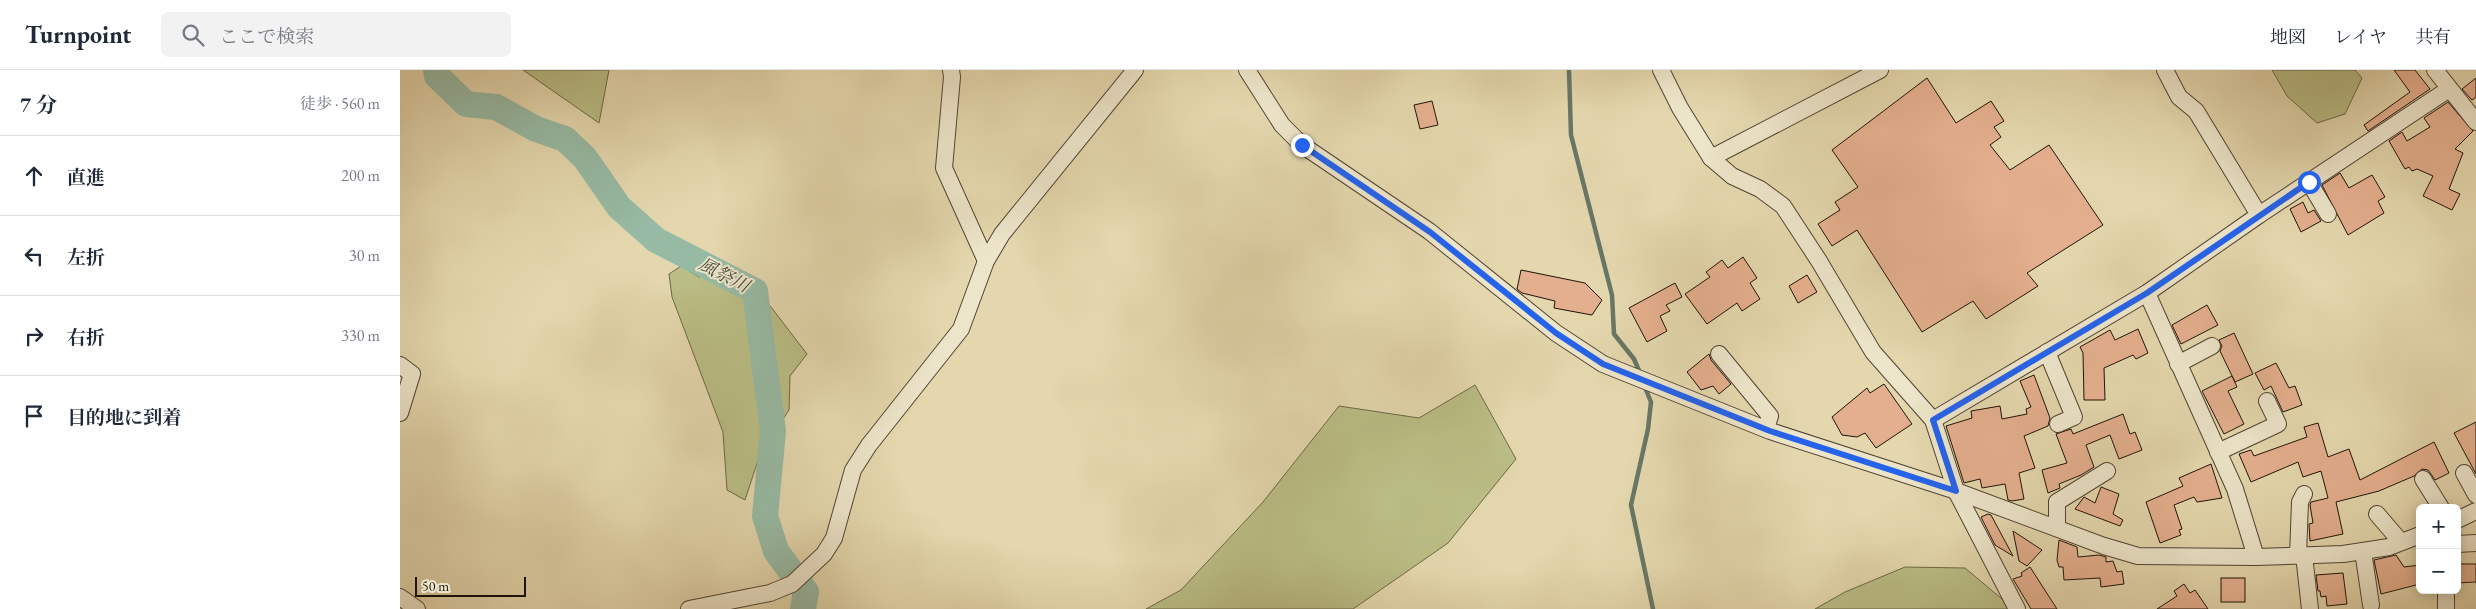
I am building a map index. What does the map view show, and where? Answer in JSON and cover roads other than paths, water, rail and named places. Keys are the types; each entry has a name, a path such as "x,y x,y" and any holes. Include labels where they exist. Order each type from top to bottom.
{"street":[{"path":"951,70 944,168 986,261"},
{"path":"689,609 770,593 792,584 824,554 834,538 853,470 869,445 961,329 986,261 1002,234 1135,70"},
{"path":"1247,70 1282,125 1302,145 1430,232 1556,333 1603,364 1766,429 1956,491 2104,546 2138,556 2256,557 2364,551 2395,545 2416,544"},
{"path":"1660,70 1680,108 1711,158 1732,176 1760,189 1783,206 1819,261 1873,352 1933,420 1956,491 2017,609"},
{"path":"1711,158 1853,75 1880,70"},
{"path":"2165,70 2179,96 2196,111 2259,215"},
{"path":"2435,70 2476,122"},
{"path":"1933,420 2147,293 2259,215 2449,89"},
{"path":"2309,182 2328,214"},
{"path":"2147,293 2235,489 2256,557"},
{"path":"2178,364 2212,346"},
{"path":"2047,352 2074,417 2058,424"},
{"path":"1719,354 1770,416 1766,429"},
{"path":"400,365 412,374 400,413"},
{"path":"2218,452 2278,424 2267,401"},
{"path":"2057,528 2057,502 2106,471"},
{"path":"2464,473 2476,495"},
{"path":"2423,480 2438,504"},
{"path":"2304,494 2300,502 2301,555 2310,609"},
{"path":"2461,518 2476,511"},
{"path":"2377,514 2395,545"},
{"path":"2395,545 2416,537"},
{"path":"2461,544 2476,543"},
{"path":"2364,551 2371,605"},
{"path":"2446,594 2446,609"},
{"path":"400,597 417,609"}],"waterway":[{"name":"風祭川","path":"436,70 437,76 466,104 496,107 536,129 565,139 585,158 619,207 656,240 755,291 773,431 765,516 776,551 806,592 803,609"},
{"path":"1569,70 1571,135 1612,295 1614,334 1634,359 1640,373"},
{"path":"1644,385 1651,402 1648,429 1631,505 1653,609"}]}
